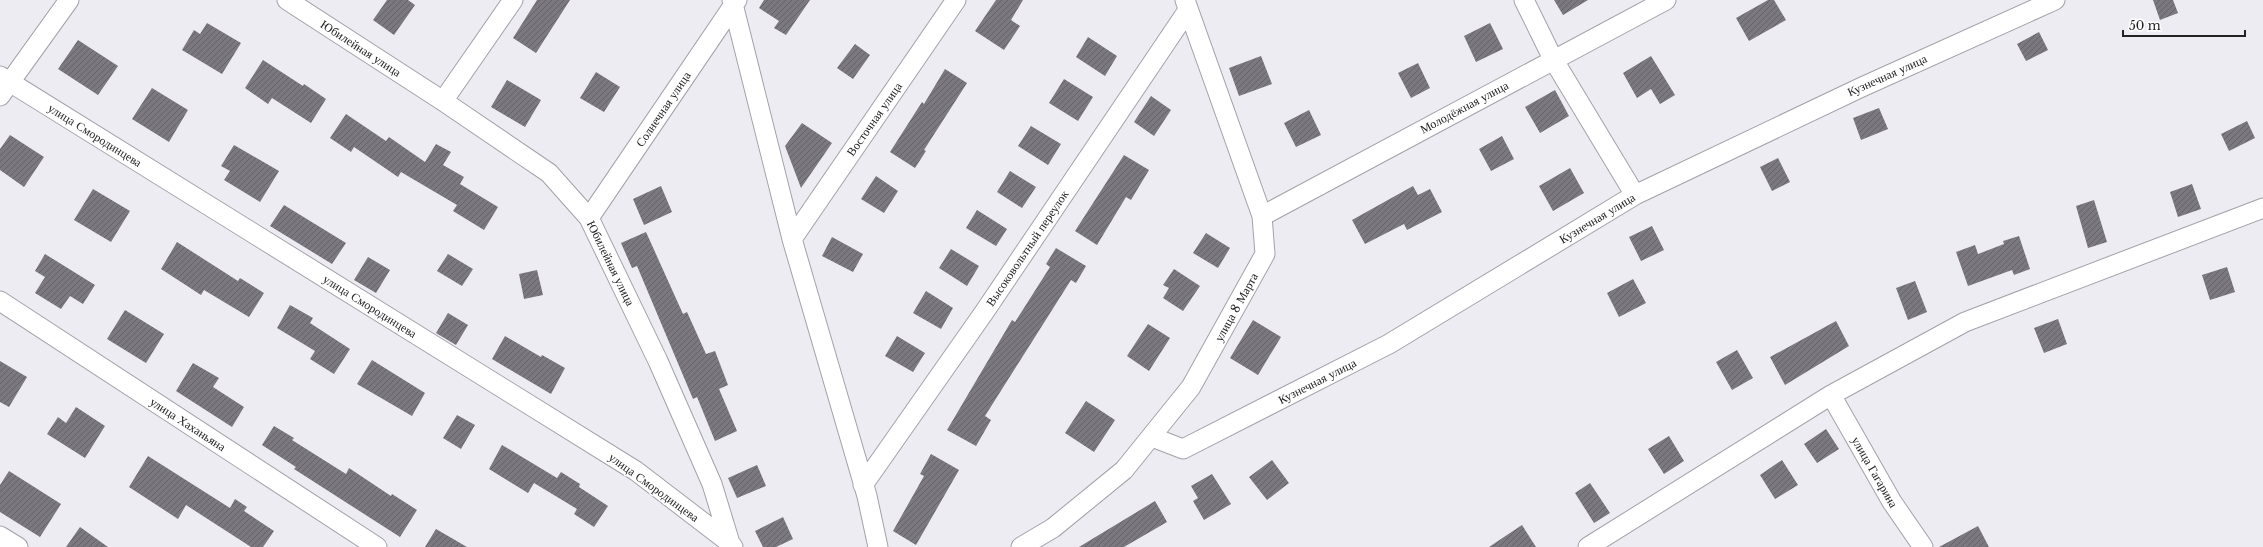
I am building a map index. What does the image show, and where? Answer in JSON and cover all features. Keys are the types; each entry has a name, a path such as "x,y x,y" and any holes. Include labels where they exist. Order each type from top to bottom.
{"street":[{"path":"3,85 69,0"},
{"name":"Юбилейная улица","path":"287,0 443,101 549,174 589,218 658,361 712,484 732,545"},
{"path":"443,101 513,0"},
{"name":"Восточная улица","path":"792,239 956,0"},
{"path":"1524,0 1553,59 1635,195"},
{"name":"Молодёжная улица","path":"1262,216 1553,59 1666,0"},
{"name":"Кузнечная улица","path":"1152,437 1183,450 1389,344 1635,195 1869,83 2055,0"},
{"path":"734,2 792,239 863,485 878,547"},
{"name":"Солнечная улица","path":"589,218 734,2"},
{"name":"улица 8 Марта","path":"1021,547 1053,528 1124,470 1152,437 1191,387 1265,254 1262,216 1186,5"},
{"name":"Высоковольтный переулок","path":"863,485 985,310 1186,5"},
{"name":"улица Смородинцева","path":"3,85 636,471 732,545"},
{"path":"1588,547 1831,395 1965,322 2263,208"},
{"name":"улица Хаханьяна","path":"0,301 377,547"},
{"name":"улица Гагарина","path":"1831,395 1892,502 1923,547"},
{"path":"0,536 18,547"}],"building":[{"path":"387,0 408,0 415,5 394,35 373,20"},
{"path":"537,0 570,0 536,53 513,38"},
{"path":"764,0 810,0 786,35 774,28 779,21 759,8"},
{"path":"996,0 1023,0 1011,20 1020,26 1004,50 975,31"},
{"path":"1554,0 1588,0 1563,15"},
{"path":"1768,0 1774,0 1786,20 1749,41 1736,18"},
{"path":"2153,0 2173,0 2178,13 2160,20"},
{"path":"207,23 241,43 222,74 182,50 194,30 200,34"},
{"path":"1490,23 1503,49 1476,62 1464,36"},
{"path":"2039,32 2048,50 2026,61 2017,44"},
{"path":"1088,37 1117,56 1105,76 1076,57"},
{"path":"78,40 118,66 98,95 58,69"},
{"path":"855,44 870,55 853,79 837,68"},
{"path":"1261,56 1272,84 1239,96 1229,68"},
{"path":"1651,56 1675,95 1660,104 1651,89 1637,98 1623,73"},
{"path":"263,60 326,99 311,123 272,98 268,104 245,88"},
{"path":"1418,63 1430,88 1411,98 1398,73"},
{"path":"945,69 967,83 924,150 926,151 915,168 890,152 922,102 924,104"},
{"path":"596,72 620,87 604,112 580,98"},
{"path":"1064,79 1093,97 1078,121 1049,103"},
{"path":"507,80 541,100 525,127 491,107"},
{"path":"152,88 188,110 169,142 132,119"},
{"path":"1555,90 1569,116 1540,133 1525,107"},
{"path":"1151,96 1171,110 1154,136 1134,122"},
{"path":"1879,108 1888,129 1861,140 1853,118"},
{"path":"1309,110 1321,135 1296,147 1284,123"},
{"path":"346,114 386,141 389,137 425,162 436,144 451,152 443,165 464,177 460,184 498,207 484,230 453,211 457,205 401,172 398,177 354,147 351,152 330,138"},
{"path":"2247,121 2255,138 2229,151 2221,134"},
{"path":"802,123 832,143 801,188 785,146"},
{"path":"1031,126 1061,144 1048,165 1018,146"},
{"path":"10,135 44,157 24,187 0,170 0,149"},
{"path":"1502,136 1514,159 1491,171 1479,149"},
{"path":"234,145 279,171 260,202 224,180 230,171 221,166"},
{"path":"1124,155 1149,170 1131,200 1126,197 1097,245 1075,231"},
{"path":"1778,158 1790,182 1772,191 1760,167"},
{"path":"1570,168 1584,193 1553,211 1539,186"},
{"path":"1010,171 1036,187 1022,208 997,192"},
{"path":"876,176 898,191 884,213 861,199"},
{"path":"2192,184 2201,209 2178,217 2170,192"},
{"path":"661,186 672,212 644,225 633,199"},
{"path":"1413,186 1418,195 1430,189 1442,212 1407,230 1404,224 1365,244 1352,220"},
{"path":"93,189 130,211 111,242 74,220"},
{"path":"2094,200 2107,242 2088,248 2076,206"},
{"path":"284,205 346,243 332,264 270,226"},
{"path":"977,210 1007,229 996,246 966,228"},
{"path":"1652,226 1664,250 1641,261 1629,237"},
{"path":"646,232 683,314 687,312 706,354 715,351 728,385 719,389 737,431 715,441 697,397 693,399 637,266 632,268 621,243"},
{"path":"1206,233 1230,248 1218,268 1193,253"},
{"path":"2019,236 2030,269 2014,275 2012,270 1968,286 1956,252 1975,245 1978,254 2004,244 2003,241"},
{"path":"832,237 863,254 853,272 822,256"},
{"path":"177,242 238,281 240,278 264,293 249,317 204,290 201,295 161,269"},
{"path":"1056,248 1086,266 1076,283 1071,280 985,416 991,420 976,446 947,430 1012,320 1015,322 1050,267 1046,264"},
{"path":"951,249 979,266 967,286 939,268"},
{"path":"45,254 95,285 83,304 70,296 61,309 35,293 45,277 35,271"},
{"path":"448,254 473,269 462,286 437,271"},
{"path":"368,257 390,270 376,293 354,280"},
{"path":"2227,267 2235,292 2210,300 2202,275"},
{"path":"1174,269 1200,286 1183,311 1163,298 1169,288 1163,285"},
{"path":"537,270 543,295 524,299 519,274"},
{"path":"1633,279 1646,303 1619,317 1607,293"},
{"path":"1915,281 1927,312 1908,320 1896,288"},
{"path":"926,291 953,308 941,329 913,313"},
{"path":"290,305 313,318 310,323 350,349 334,374 310,359 315,351 277,328"},
{"path":"125,310 164,334 146,363 107,339"},
{"path":"448,313 468,325 456,345 436,333"},
{"path":"2058,319 2067,344 2044,353 2034,328"},
{"path":"1253,320 1281,337 1258,375 1230,358"},
{"path":"1836,321 1849,346 1785,385 1770,357"},
{"path":"1148,324 1170,338 1149,371 1127,356"},
{"path":"505,336 541,357 542,355 565,368 551,394 492,359"},
{"path":"897,336 925,353 913,372 885,356"},
{"path":"1737,350 1753,378 1732,390 1716,362"},
{"path":"372,360 425,393 412,416 357,384"},
{"path":"0,361 27,377 9,407 0,402"},
{"path":"193,363 219,378 213,387 244,407 232,427 176,391"},
{"path":"1086,401 1115,420 1094,452 1065,433"},
{"path":"76,407 105,426 85,458 47,434 58,417 66,423"},
{"path":"457,415 475,425 461,449 443,438"},
{"path":"274,426 294,438 292,440 346,474 349,468 391,496 392,494 417,510 400,537 294,469 296,467 262,445"},
{"path":"1826,429 1839,449 1817,463 1804,444"},
{"path":"1669,436 1684,461 1664,474 1648,449"},
{"path":"502,445 557,478 561,472 580,484 579,487 608,506 594,527 574,514 577,509 534,483 528,493 489,469"},
{"path":"931,454 959,470 916,545 893,531 924,476 920,474"},
{"path":"148,456 230,508 235,499 247,507 244,511 274,531 263,547 251,547 186,505 178,519 129,487"},
{"path":"1272,460 1289,483 1267,500 1249,477"},
{"path":"1782,460 1798,485 1775,499 1760,475"},
{"path":"757,465 766,486 737,498 728,478"},
{"path":"9,471 61,504 40,537 0,512 0,485"},
{"path":"1212,474 1231,504 1204,520 1193,501 1198,498 1191,486"},
{"path":"1590,483 1610,513 1594,523 1575,493"},
{"path":"1155,501 1167,522 1124,547 1079,547"},
{"path":"783,517 793,539 776,547 763,547 755,531"},
{"path":"1522,525 1536,547 1489,547"},
{"path":"1978,526 1989,547 1939,547"},
{"path":"80,527 108,547 66,547"},
{"path":"436,529 467,547 425,547"}]}
